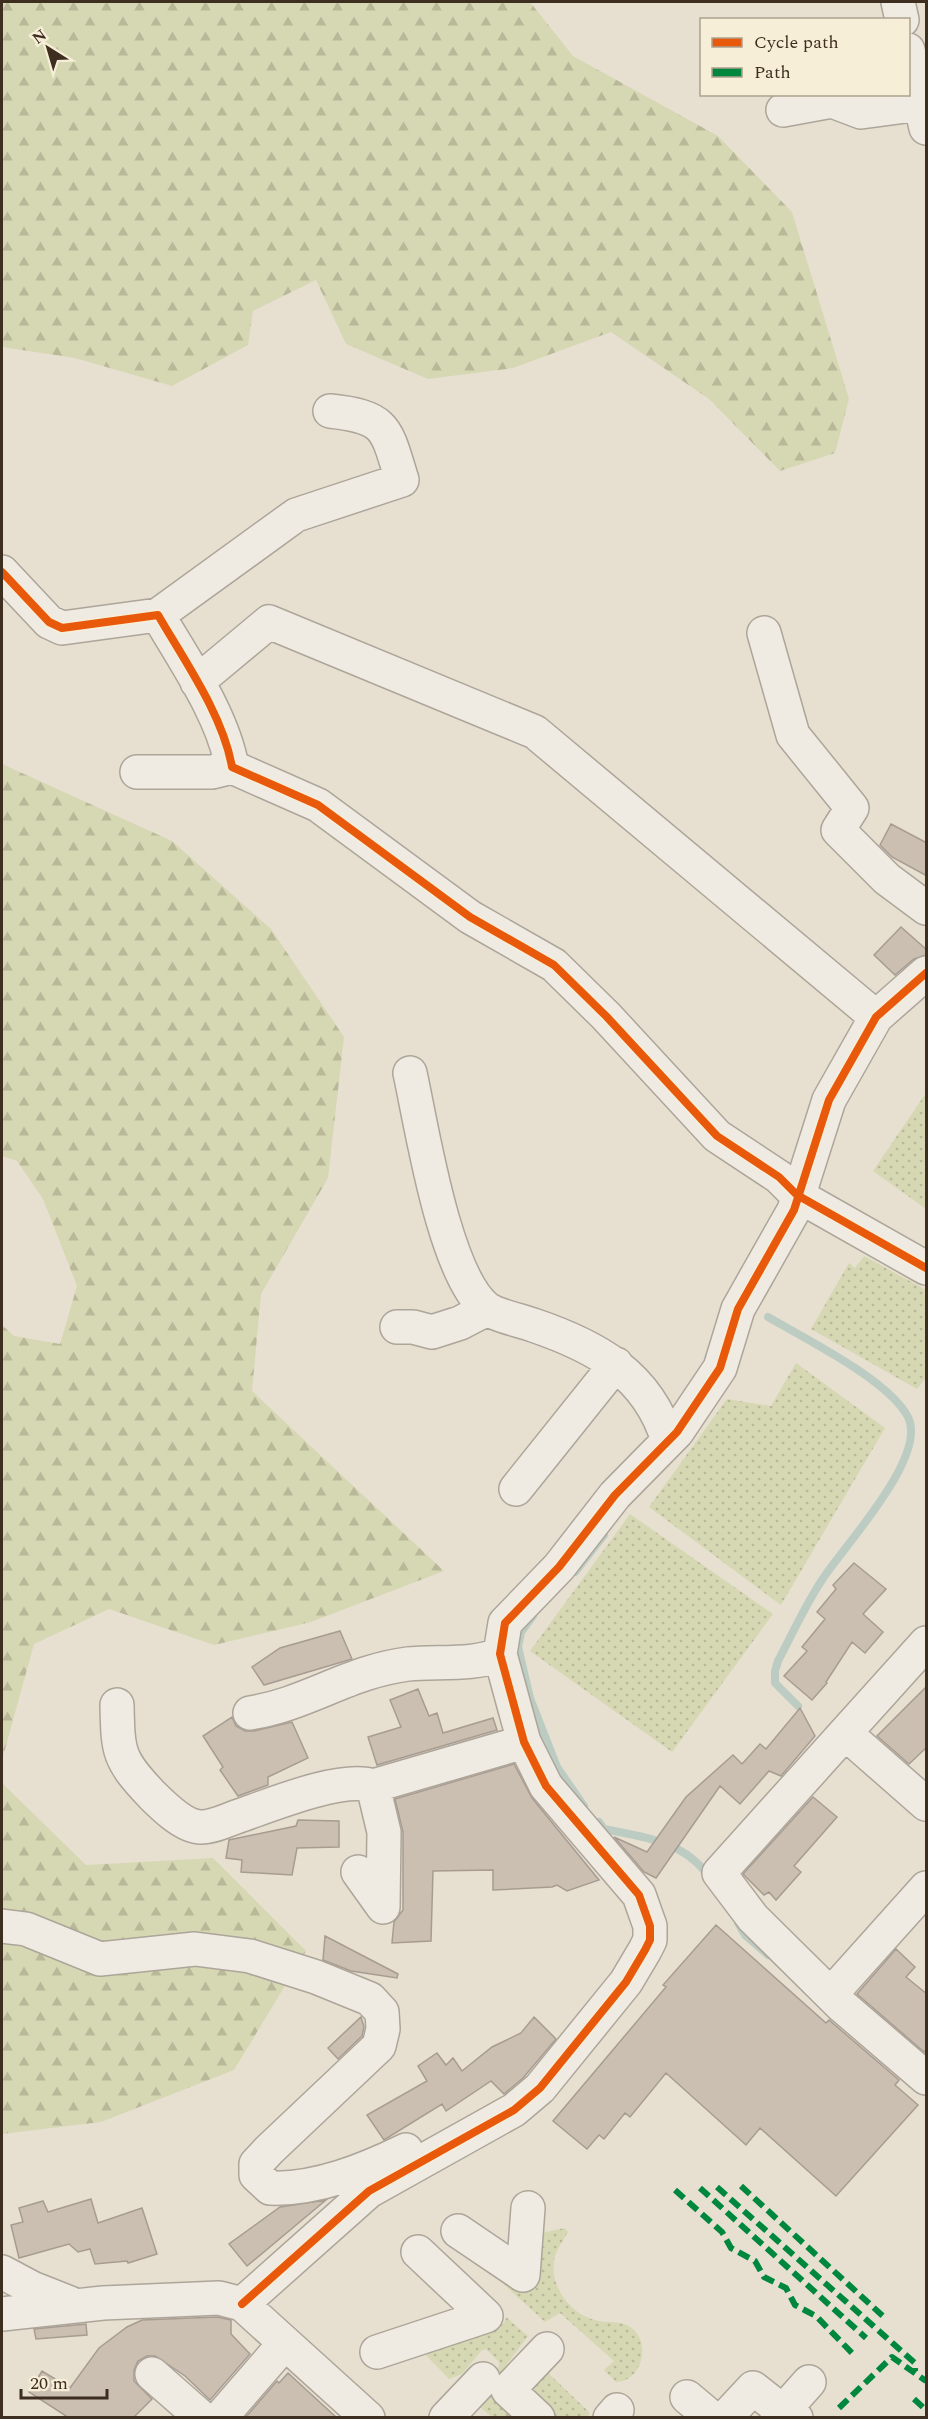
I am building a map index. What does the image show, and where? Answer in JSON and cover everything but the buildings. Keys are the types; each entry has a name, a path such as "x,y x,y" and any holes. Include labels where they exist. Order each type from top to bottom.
{"street":[{"path":"898,2 902,18"},
{"path":"783,110 832,101 861,112 924,116 910,54"},
{"path":"2,572 49,622 62,628 158,615 296,515 402,480 387,431 380,425 350,413 330,411"},
{"path":"158,615 197,682 229,750 232,767"},
{"path":"197,682 269,622 535,732 876,1017"},
{"path":"764,633 793,735 852,808 838,830 887,879 927,908"},
{"path":"137,772 212,772 232,767 318,805 470,917 554,965 606,1016 717,1136 779,1177 796,1195 927,1268"},
{"path":"242,2304 369,2191 514,2110 540,2088 626,1982 650,1940 645,1907 636,1890 546,1786 524,1742 500,1654 505,1623 559,1567 615,1495 668,1441 720,1368 738,1309 794,1210 796,1195 829,1100 876,1017 927,973"},
{"path":"410,1073 447,1232 459,1270 487,1309 590,1347 629,1374 644,1393 663,1425 668,1441"},
{"path":"397,1328 413,1327 432,1332 468,1319 487,1309"},
{"path":"516,1489 616,1364"},
{"path":"927,1643 719,1873 753,1918 831,1994 927,2078"},
{"path":"250,1713 280,1708 332,1684 383,1669 407,1664 487,1660 500,1654"},
{"path":"117,1705 117,1748 124,1761 157,1800 178,1817 199,1827 316,1790 358,1783 373,1786 524,1742"},
{"path":"846,1733 927,1804"},
{"path":"358,1872 383,1907 384,1832 373,1786"},
{"path":"831,1994 927,1888"},
{"path":"2,1926 26,1929 100,1959 195,1949 250,1956 316,1977 370,2000 382,2012 383,2029 379,2046 256,2164 256,2175 270,2188 297,2189 380,2163 474,2119 484,2126"},
{"path":"458,2231 523,2275 528,2208"},
{"path":"377,2352 486,2316 418,2252"},
{"path":"2,2272 32,2288 75,2305"},
{"path":"2,2314 75,2305 219,2298 242,2304 368,2418"},
{"path":"220,2418 285,2343"},
{"path":"538,2418 508,2390 548,2349"},
{"path":"152,2374 202,2418"},
{"path":"446,2418 483,2379"},
{"path":"725,2418 753,2388 785,2415 809,2382"},
{"path":"687,2397 712,2418"}],"green space":[{"path":"2,2 530,2 573,56 718,136 792,212 849,399 835,453 780,471 709,399 611,332 513,368 428,379 346,344 316,280 253,311 248,345 172,386 75,358 2,347"},
{"path":"2,764 172,841 271,929 344,1037 328,1178 261,1294 252,1391 444,1571 311,1622 214,1645 109,1609 34,1644 2,1760 2,1325 14,1336 60,1344 77,1286 43,1199 17,1161 2,1156"},
{"path":"926,1093 926,1209 873,1171"},
{"path":"864,1256 926,1290 926,1378 917,1389 811,1329 849,1263 855,1268"},
{"path":"796,1363 885,1428 781,1605 649,1507 727,1399 771,1406"},
{"path":"630,1514 773,1614 672,1752 530,1651"},
{"path":"2,1783 86,1865 213,1858 306,1951 234,2070 101,2122 2,2134"},
{"path":"565,2228 568,2232 554,2261 555,2280 564,2298 577,2312 586,2317 625,2324 639,2337 642,2345 640,2362 637,2370 624,2380 616,2382 604,2370 614,2361 560,2313 545,2322 474,2257 527,2289 536,2234"},
{"path":"506,2317 528,2336 498,2376 542,2417 492,2417 470,2399 499,2366 499,2362 486,2349 481,2351 462,2374 449,2379 422,2351 504,2323"},
{"path":"545,2370 589,2412 589,2417 553,2417 525,2383"}],"waterway":[{"path":"768,1317 844,1361 883,1389 898,1403 908,1417 911,1434 906,1454 896,1476 866,1522 817,1587 778,1661 775,1683 798,1706"},
{"path":"575,1572 604,1535"},
{"path":"533,1616 521,1632 518,1647 530,1698 557,1767 584,1806"},
{"path":"599,1822 604,1829 648,1838 676,1848 688,1855 709,1877"},
{"path":"738,1923 745,1935 768,1955"}],"marked path":[{"path":"741,2186 885,2318"},
{"path":"717,2187 915,2363 915,2371"},
{"path":"700,2188 866,2338"},
{"path":"675,2190 722,2232 731,2248 755,2261 764,2277 786,2288 795,2305 816,2316 852,2353"},
{"path":"839,2408 892,2357 926,2381"},
{"path":"914,2399 926,2410"}],"cycle path":[{"path":"2,572 49,622 62,628 158,615 211,708 227,747 232,767 318,805 470,917 554,965 606,1016 717,1136 779,1177 797,1195 926,1268"},
{"path":"242,2304 369,2191 514,2110 540,2088 626,1982 645,1950 650,1940 650,1926 639,1895 546,1786 524,1742 500,1654 505,1623 559,1567 615,1495 677,1432 720,1368 738,1309 794,1210 829,1100 876,1017 926,973"}]}
